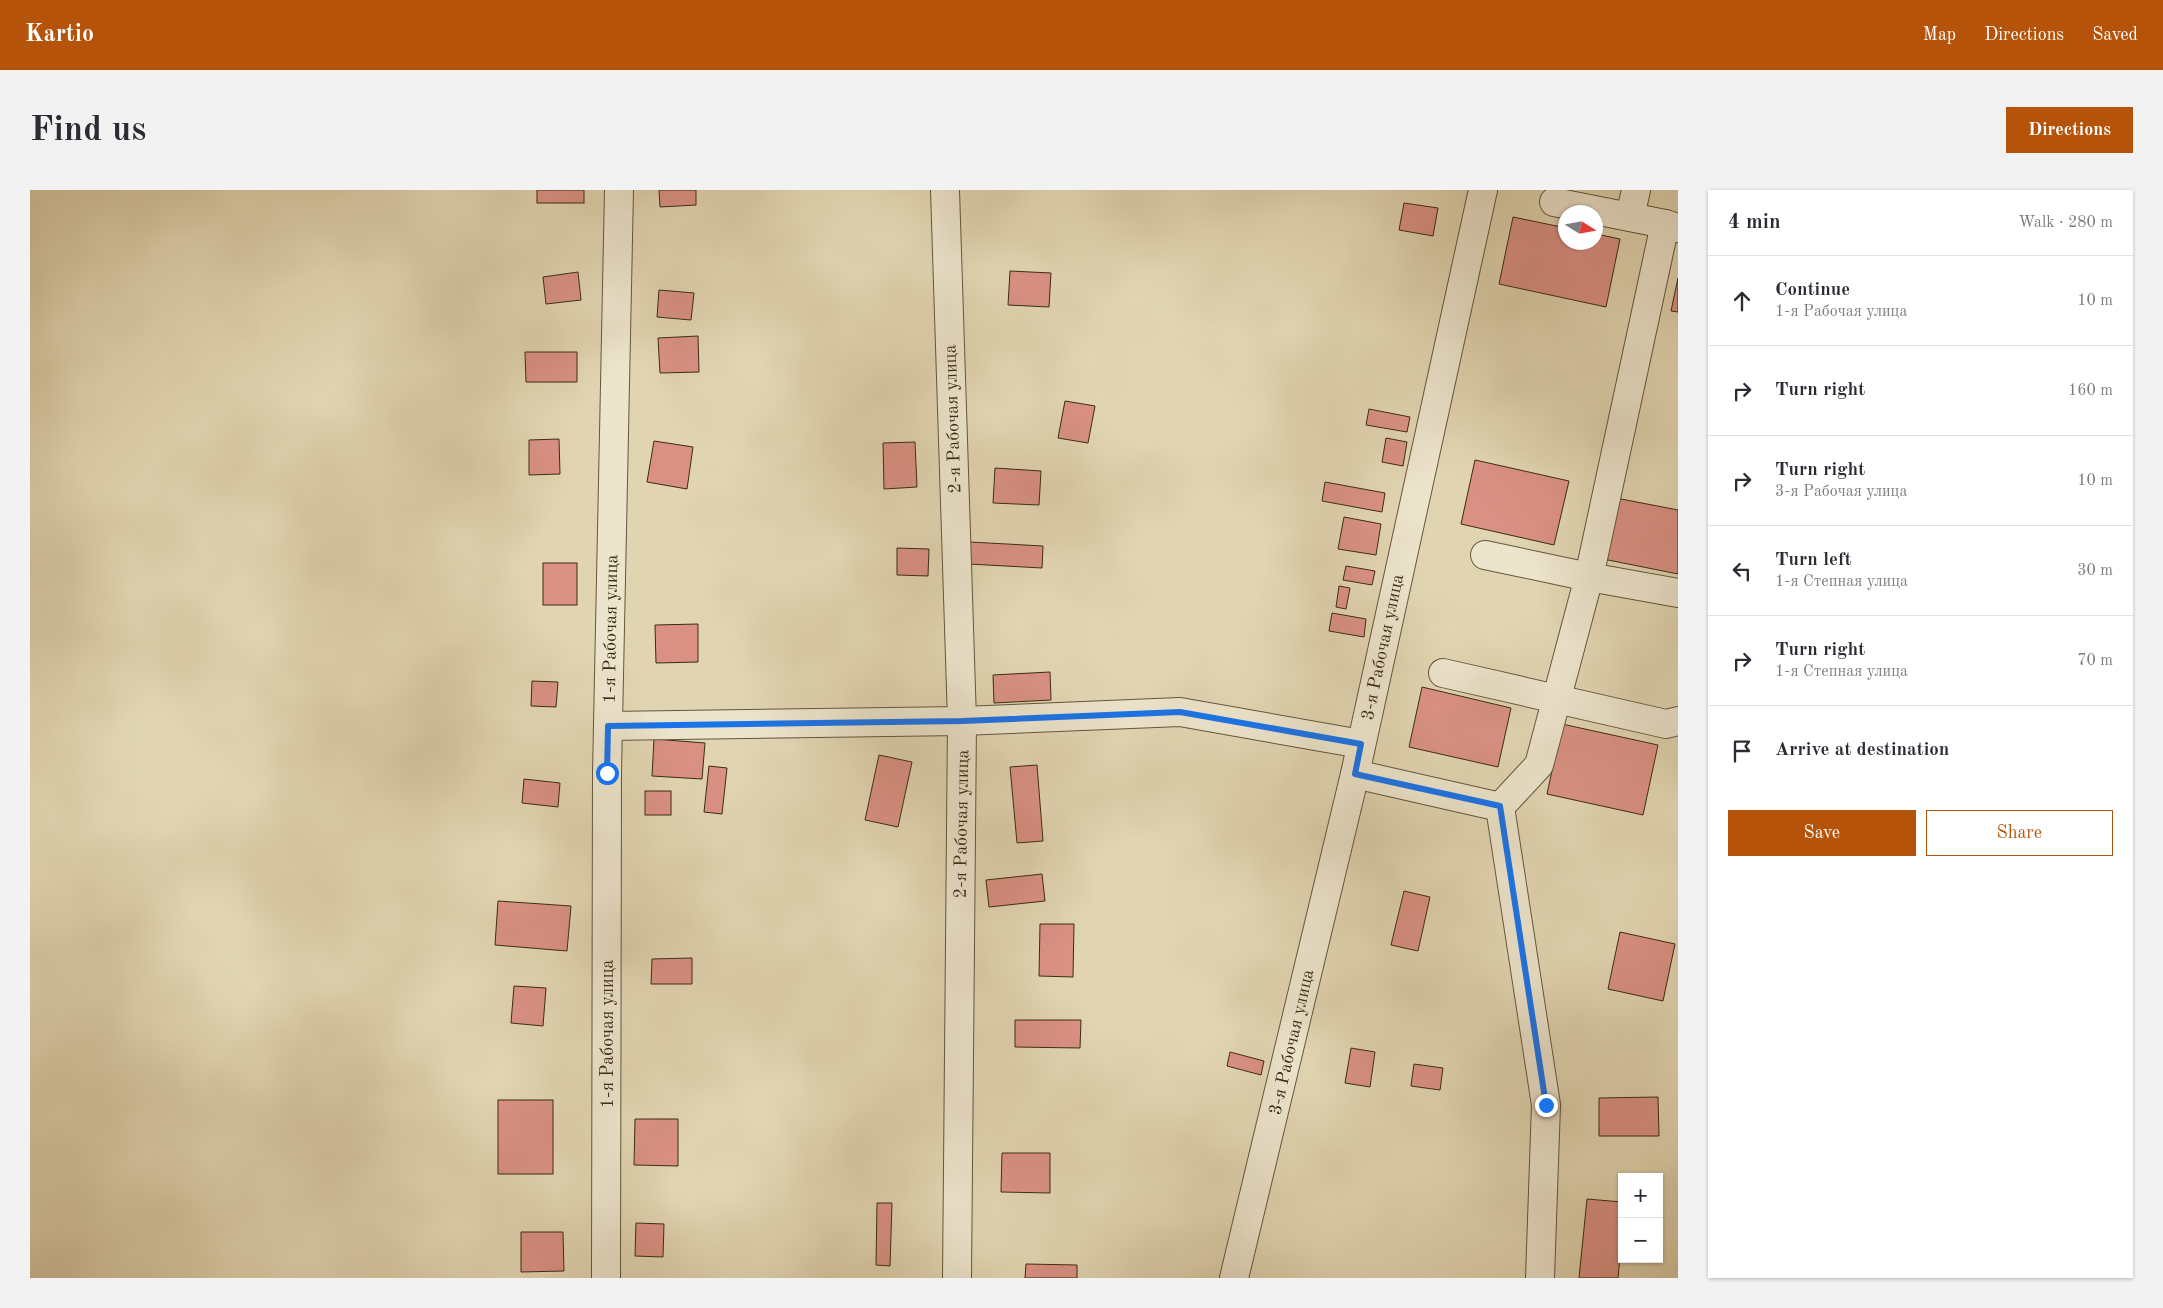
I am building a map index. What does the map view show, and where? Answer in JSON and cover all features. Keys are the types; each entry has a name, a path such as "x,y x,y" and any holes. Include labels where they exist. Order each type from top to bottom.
{"street":[{"name":"1-я Рабочая улица","path":"606,1278 608,726 619,190"},
{"name":"2-я Рабочая улица","path":"944,190 962,721 957,1278"},
{"name":"3-я Рабочая улица","path":"1234,1278 1355,774 1483,190"},
{"path":"1630,216 1636,190"},
{"path":"1500,806 1539,765 1589,577 1671,226 1630,216 1554,202"},
{"path":"1485,555 1678,593"},
{"path":"1443,673 1666,724 1678,721"},
{"path":"608,726 962,721 1180,712 1361,744"},
{"path":"1355,774 1500,806"},
{"path":"1500,806 1546,1105 1540,1278"}],"building":[{"path":"537,190 584,190 584,203 537,203"},
{"path":"659,190 696,190 696,205 660,207"},
{"path":"1404,203 1438,208 1433,236 1399,230"},
{"path":"1513,217 1558,226 1558,250 1603,250 1603,235 1620,239 1606,307 1499,284"},
{"path":"1010,271 1051,273 1049,307 1008,305"},
{"path":"578,272 581,300 546,304 543,277"},
{"path":"1678,278 1678,312 1671,311"},
{"path":"659,290 694,293 691,320 657,317"},
{"path":"698,336 699,372 660,373 658,338"},
{"path":"525,352 577,352 577,382 526,382"},
{"path":"1065,401 1095,406 1088,443 1058,438"},
{"path":"1369,409 1410,417 1407,432 1366,425"},
{"path":"1386,438 1407,442 1403,466 1382,462"},
{"path":"559,439 560,474 529,475 529,440"},
{"path":"654,441 693,447 687,489 647,482"},
{"path":"915,442 917,487 884,489 883,443"},
{"path":"1475,460 1569,481 1554,545 1461,524"},
{"path":"995,468 1041,471 1039,505 993,503"},
{"path":"1325,482 1385,493 1382,512 1322,501"},
{"path":"1616,498 1678,510 1678,574 1603,559"},
{"path":"1344,517 1381,524 1376,555 1338,549"},
{"path":"970,542 1043,546 1042,568 969,564"},
{"path":"897,548 929,549 928,576 897,575"},
{"path":"543,563 577,563 577,605 543,605"},
{"path":"1346,566 1375,571 1372,585 1343,580"},
{"path":"1339,586 1350,588 1346,609 1336,607"},
{"path":"1332,613 1366,619 1364,637 1329,631"},
{"path":"698,624 698,662 656,663 655,625"},
{"path":"1050,672 1051,700 994,703 993,675"},
{"path":"532,681 558,682 556,707 531,706"},
{"path":"1422,687 1511,708 1498,767 1409,747"},
{"path":"1562,724 1658,745 1643,815 1547,794"},
{"path":"654,739 705,743 702,779 652,776"},
{"path":"879,755 912,762 898,827 865,820"},
{"path":"1037,765 1043,841 1017,843 1010,767"},
{"path":"709,766 727,768 722,814 704,812"},
{"path":"524,779 560,783 558,807 522,803"},
{"path":"645,791 671,791 671,815 645,815"},
{"path":"1042,874 1045,901 989,907 986,880"},
{"path":"1404,891 1430,897 1418,951 1391,945"},
{"path":"498,901 571,906 567,951 495,945"},
{"path":"1040,924 1074,924 1073,977 1039,976"},
{"path":"1620,932 1675,944 1663,1001 1608,989"},
{"path":"692,958 692,984 651,984 652,959"},
{"path":"514,986 546,988 543,1026 511,1023"},
{"path":"1015,1020 1081,1020 1080,1048 1015,1047"},
{"path":"1351,1048 1375,1052 1370,1087 1345,1083"},
{"path":"1230,1052 1264,1061 1261,1075 1227,1066"},
{"path":"1414,1064 1443,1068 1440,1090 1411,1086"},
{"path":"1658,1097 1659,1136 1599,1136 1599,1098"},
{"path":"498,1100 553,1100 553,1174 498,1174"},
{"path":"635,1119 678,1119 678,1166 634,1165"},
{"path":"1002,1153 1050,1153 1050,1193 1001,1192"},
{"path":"1587,1199 1618,1202 1618,1278 1579,1278"},
{"path":"877,1203 892,1203 890,1266 876,1265"},
{"path":"636,1223 664,1224 663,1257 635,1256"},
{"path":"521,1232 563,1232 564,1271 521,1272"},
{"path":"1026,1264 1077,1265 1077,1278 1025,1278"}],"route":[{"path":"607,773 608,726 962,721 1180,712 1361,744 1355,774 1500,806 1546,1105"}]}
